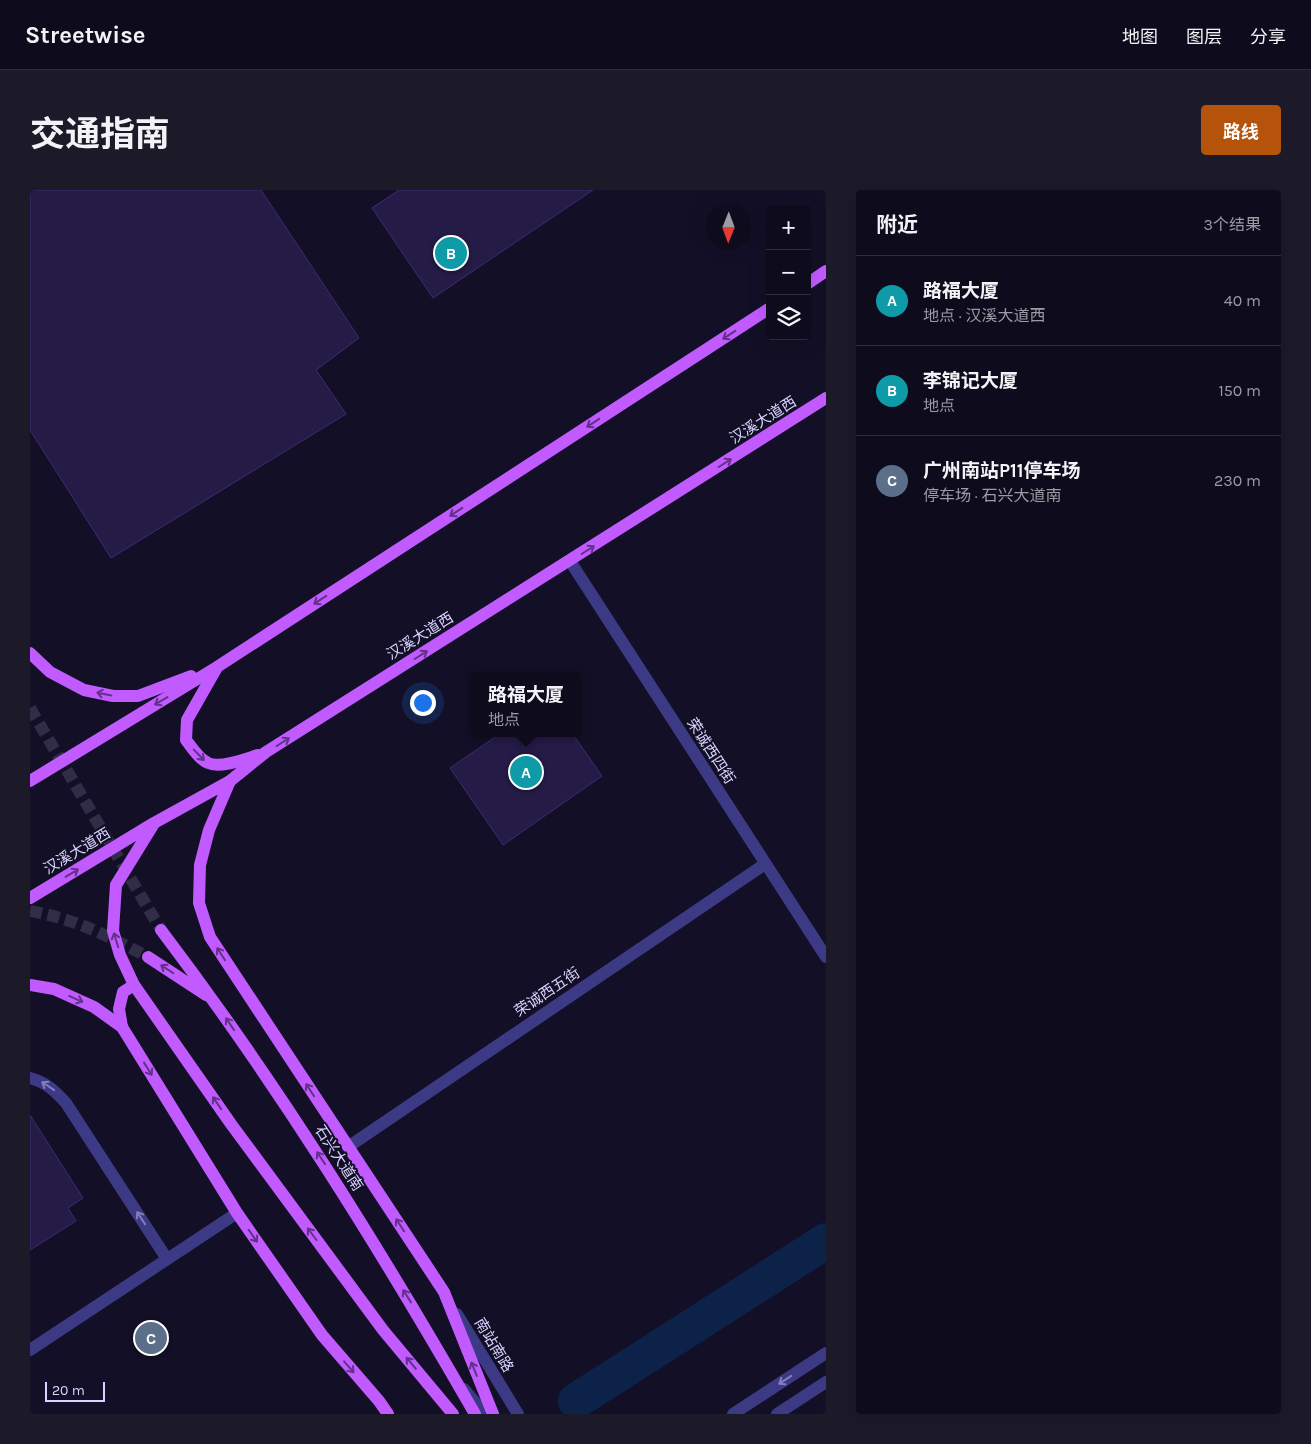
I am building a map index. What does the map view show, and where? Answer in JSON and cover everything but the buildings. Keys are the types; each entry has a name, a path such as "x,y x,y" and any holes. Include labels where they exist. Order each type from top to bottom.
{"main road":[{"path":"811,281 826,272"},
{"path":"30,781 217,667 766,311"},
{"name":"汉溪大道西","path":"30,898 154,823 230,781 266,752 826,398"},
{"path":"30,653 50,672 84,690 113,696 138,696 217,667"},
{"path":"217,667 187,720 186,740 201,758 209,764 229,764 266,752"},
{"path":"230,781 208,830 200,865 199,903 210,937 444,1292 492,1414"},
{"path":"154,823 116,885 113,931 120,955 134,985 231,1124 378,1322 453,1414"},
{"name":"石兴大道南","path":"161,930 214,1001 326,1166 415,1309 475,1414"},
{"path":"148,958 214,1001"},
{"path":"30,985 54,989 94,1007 122,1027"},
{"path":"134,985 123,992 119,1009 122,1027 238,1213 322,1335 380,1401 388,1414"}],"street":[{"name":"荣诚西四街","path":"570,561 826,957"},
{"name":"荣诚西五街","path":"348,1147 765,864"},
{"path":"30,1078 39,1080 53,1089 66,1103 167,1259"},
{"path":"31,1347 238,1213"},
{"name":"南站南路","path":"444,1292 518,1414"},
{"path":"733,1414 826,1353"},
{"path":"452,1374 485,1414"},
{"path":"777,1414 826,1382"},
{"path":"380,1401 383,1414"}],"waterway":[{"path":"576,1401 826,1241"}],"tunnel":[{"path":"30,708 161,930"},
{"path":"30,911 47,914 77,924 105,935 148,957"}],"place":[{"name":"李锦记大厦","path":"451,253"},
{"name":"路福大厦","path":"526,772"},
{"name":"广州南站P11停车场","path":"151,1338"}]}
